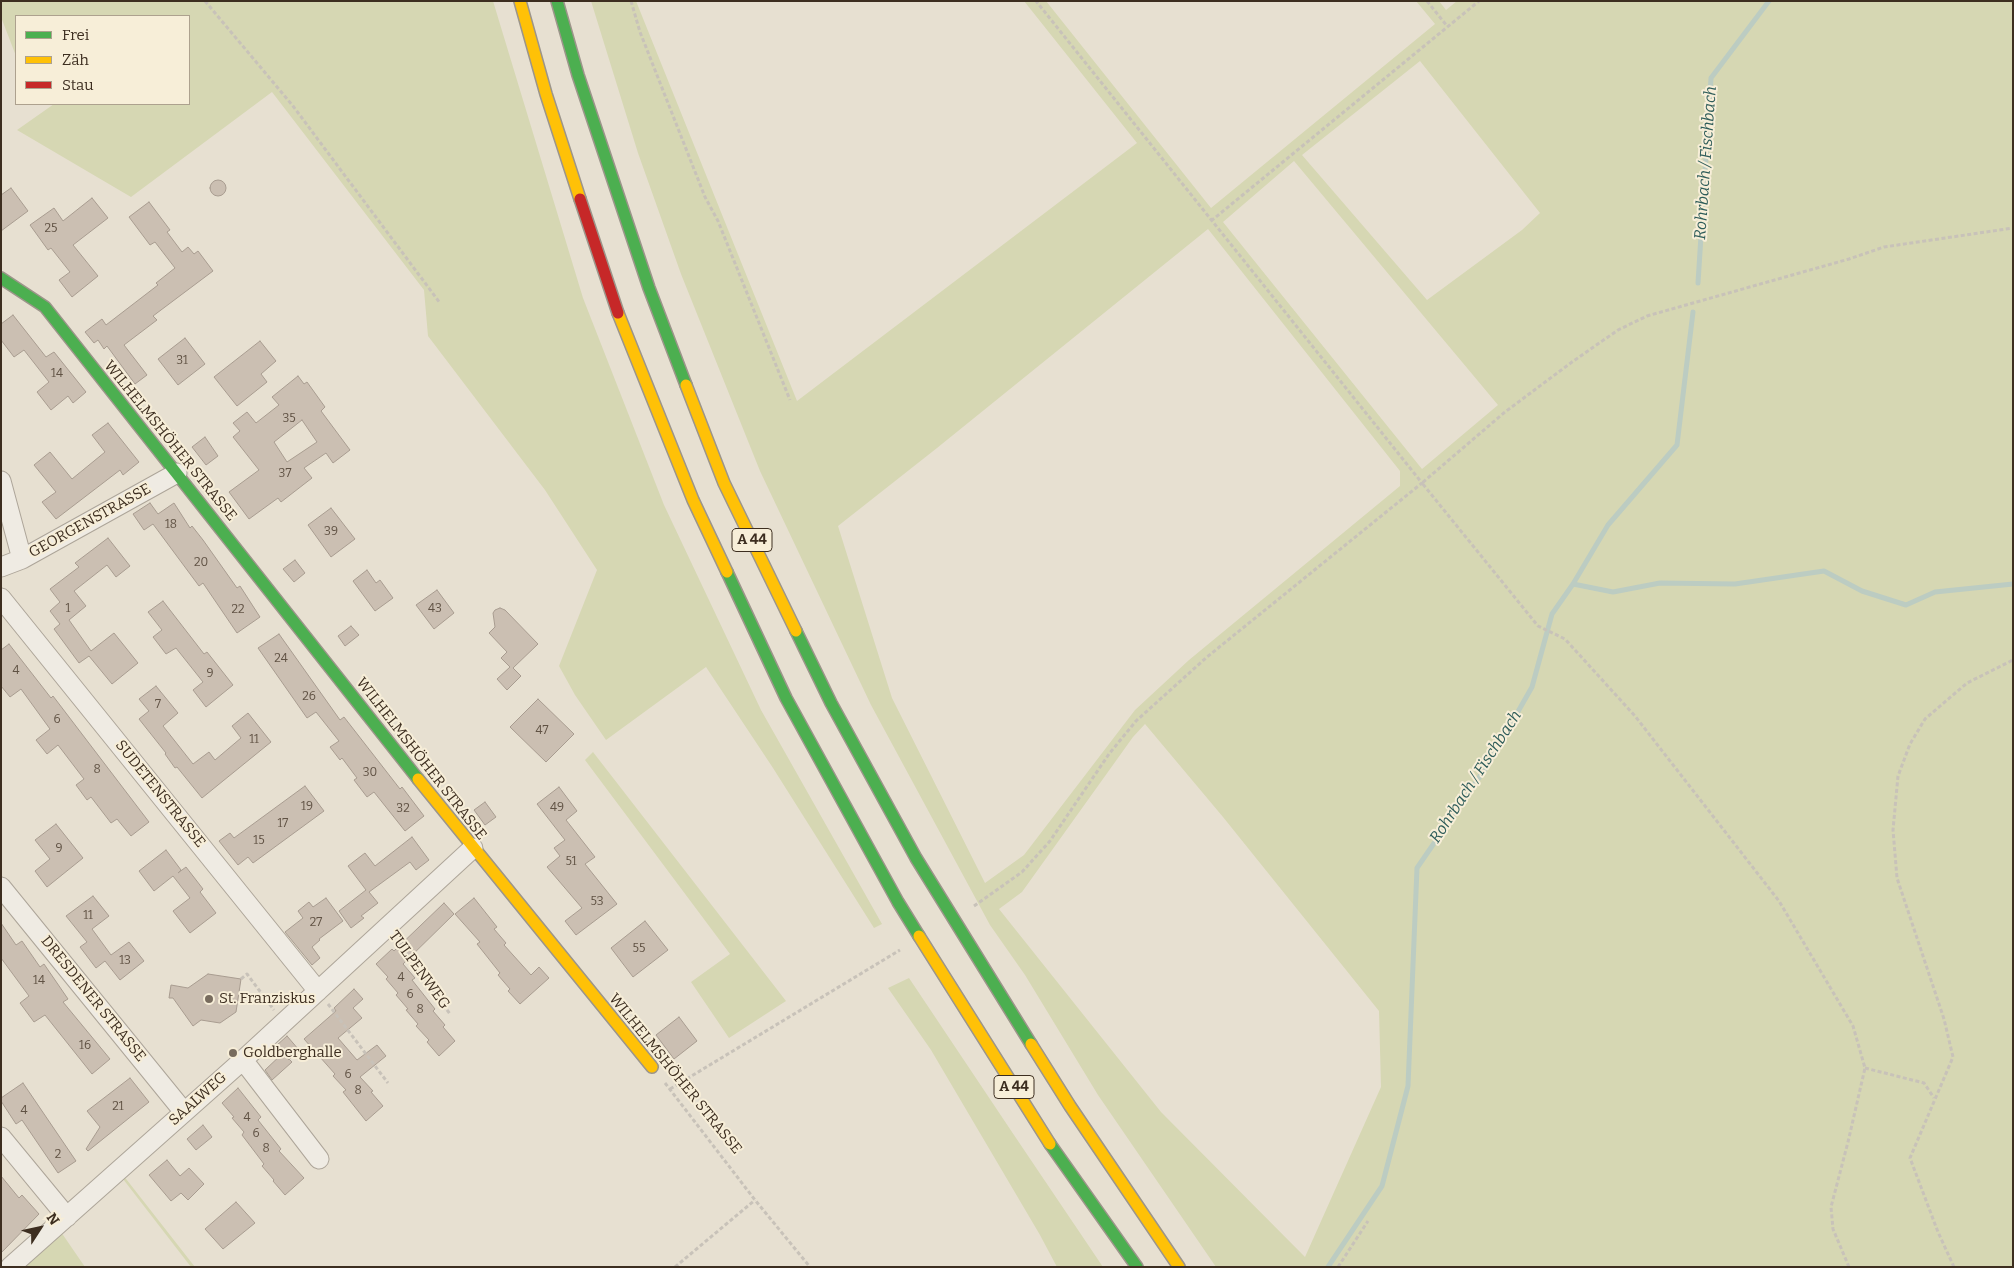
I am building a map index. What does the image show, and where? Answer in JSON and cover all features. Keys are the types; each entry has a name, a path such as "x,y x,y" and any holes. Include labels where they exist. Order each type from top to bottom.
{"main road":[{"name":"A 44","path":"520,1 546,94 613,300 693,500 786,698 898,902 1037,1125 1137,1267"},
{"name":"A 44","path":"557,1 578,75 649,288 721,473 831,703 916,858 982,967 1070,1106 1179,1267"},
{"name":"WILHELMSHÖHER STRASSE","path":"2,278 44,307 473,848 652,1067"}],"street":[{"name":"GEORGENSTRASSE","path":"1,567 22,558 177,473"},
{"path":"1,481 22,558"},
{"name":"SUDETENSTRASSE","path":"1,598 318,991"},
{"name":"SAALWEG","path":"10,1267 243,1060 473,848"},
{"name":"DRESDENER STRASSE","path":"1,887 184,1112"},
{"path":"243,1060 319,1160"},
{"path":"1,1137 67,1217"}],"path":[{"path":"205,1 293,106 440,303"},
{"path":"631,1 640,32 705,197 718,221 790,400"},
{"path":"1036,1 1538,626 1565,640 1634,716 1779,900 1853,1026 1865,1068 1831,1207 1833,1229 1849,1267"},
{"path":"1427,1 1447,26"},
{"path":"1211,221 1479,1"},
{"path":"974,906 1022,872 1050,841 1109,754 1136,721 1207,656 1422,483 1505,412 1618,330 1647,316 1849,259 1884,247 2013,228"},
{"path":"1954,1267 1938,1232 1910,1158 1953,1057 1941,1009 1897,878 1893,830 1898,776 1910,744 1925,719 1967,683 2013,660"},
{"name":"TULPENWEG","path":"387,926 450,1014"},
{"path":"670,1089 900,950"},
{"path":"241,979 247,974 283,1022"},
{"path":"318,991 388,1083"},
{"name":"WILHELMSHÖHER STRASSE","path":"652,1067 755,1200 810,1267"},
{"path":"1865,1068 1924,1083 1935,1099"},
{"path":"676,1267 755,1200"},
{"path":"1338,1267 1368,1221"}],"green space":[{"path":"1,1 493,1 583,298 664,505 761,710 882,924 874,928 773,768 706,667 606,740 575,695 559,666 597,570 545,490 428,336 424,290 272,92 131,197 17,130 53,105 190,105 190,15 15,15 15,53 1,17"},
{"path":"591,1 636,1 797,401 1137,143 1024,1 1046,1 1211,208 1435,24 1416,1 1439,1 1446,10 1457,1 2013,1 2013,1267 1216,1267 1098,1095 1025,975 990,925 871,705 760,471 681,274 638,153","holes":["1420,61 1540,213 1522,230 1427,300 1302,155","1294,161 1498,405 1422,469 1223,222","1208,229 1400,471 1400,486 1189,660 1135,710 1024,855 985,883 892,698 838,526","1145,724 1223,817 1379,1011 1381,1087 1305,1257 1161,1112 999,909 1022,892 1133,737"]},
{"path":"593,752 786,1001 729,1038 691,982 730,954 585,760"},
{"path":"909,978 1103,1267 1057,1267 931,1050 888,988"},
{"path":"123,1175 195,1267 191,1267 123,1179 61,1232 85,1267 18,1267"}],"building":[{"path":"218,180 226,188 218,196 210,188"},
{"path":"11,188 28,211 1,231 1,195"},
{"path":"92,198 108,218 73,245 98,276 72,297 59,280 70,272 51,248 48,250 30,225 54,208 63,221"},
{"path":"149,202 170,230 167,232 182,252 188,247 194,254 198,251 213,271 153,316 157,320 124,345 147,375 135,384 107,346 104,349 98,340 94,343 85,332 102,319 106,325 158,285 156,283 175,268 155,242 150,245 129,217"},
{"path":"13,315 46,357 54,352 86,392 73,403 68,396 51,410 37,392 49,382 24,350 14,357 1,340 1,324"},
{"path":"185,338 205,364 178,385 158,359"},
{"path":"260,341 276,361 261,374 267,382 237,406 214,377"},
{"path":"298,376 304,384 307,382 325,407 321,411 350,450 333,463 326,453 304,468 312,478 281,502 278,498 249,519 229,492 259,470 233,437 240,431 233,423 247,412 256,423 279,405 272,397","holes":["302,420 317,442 287,462 274,442"]},
{"path":"108,423 139,462 123,475 120,470 56,519 42,502 56,492 34,465 50,452 72,479 105,452 92,435"},
{"path":"205,437 218,456 206,465 192,447"},
{"path":"150,503 158,514 174,503 190,528 192,526 203,540 237,588 240,586 260,617 237,633 203,583 199,586 153,524 144,530 133,514"},
{"path":"331,508 355,539 331,557 308,525"},
{"path":"108,538 130,566 116,577 107,565 74,591 86,606 69,620 91,651 114,633 138,663 112,684 89,656 79,663 54,629 60,624 50,611 60,602 50,589 79,567 75,563"},
{"path":"295,560 305,573 294,582 283,569"},
{"path":"367,570 376,583 380,580 393,598 375,611 353,581"},
{"path":"437,590 454,613 434,629 416,605"},
{"path":"163,601 204,654 207,652 233,685 206,707 193,690 203,682 176,648 166,654 153,637 162,630 148,612"},
{"path":"500,608 505,610 538,644 513,668 521,676 507,690 497,679 510,667 501,658 507,652 489,633 495,627 493,613"},
{"path":"351,626 359,635 345,646 338,636"},
{"path":"279,634 340,720 344,717 400,789 402,787 424,816 405,831 374,792 367,797 354,780 357,778 342,758 340,760 330,747 339,741 316,712 307,718 258,648"},
{"path":"9,644 51,698 53,696 149,822 131,836 117,819 111,823 91,797 87,800 76,785 84,779 58,745 47,754 36,740 50,729 21,689 10,697 1,686 1,650"},
{"path":"156,686 178,713 163,726 193,764 209,752 215,760 241,738 232,726 248,713 271,742 202,798 177,767 175,768 166,753 139,719 149,711 139,699"},
{"path":"538,699 574,734 546,762 510,727"},
{"path":"305,786 324,811 253,863 248,857 238,865 219,841 230,833 234,838"},
{"path":"559,787 577,811 566,820 595,857 585,864 617,904 576,935 565,921 582,908 547,867 560,856 554,848 565,840 537,804"},
{"path":"485,802 496,817 485,825 474,810"},
{"path":"56,824 83,858 47,887 35,871 50,859 35,840"},
{"path":"412,837 429,860 416,870 410,862 369,892 378,903 361,916 364,918 351,928 339,911 366,890 348,866 365,853 375,866"},
{"path":"166,850 181,870 178,873 186,867 203,889 200,892 216,913 190,933 173,911 190,898 173,876 154,891 139,871"},
{"path":"93,896 109,916 92,929 111,955 129,942 144,961 120,980 105,961 96,968 80,947 87,942 66,916"},
{"path":"326,898 343,921 319,939 312,947 320,958 312,965 285,932 303,918 298,911 309,902 313,907"},
{"path":"474,898 497,927 494,929 506,943 504,945 531,975 539,967 549,978 520,1004 508,991 510,989 498,975 500,973 477,944 480,942 455,914"},
{"path":"444,903 454,914 403,964 415,978 412,980 435,1009 433,1011 445,1025 443,1027 455,1041 439,1056 427,1042 429,1040 416,1026 418,1024 396,995 398,993 386,979 388,977 376,964 392,949 394,951"},
{"path":"645,921 668,950 633,977 611,948"},
{"path":"1,923 16,945 22,941 40,967 44,964 68,999 63,1002 110,1059 92,1074 45,1015 34,1022 20,1003 29,996 1,958"},
{"name":"St. Franziskus","path":"208,974 241,979 236,1012 220,1023 201,1020 193,1026 173,998 169,998 171,985 188,988"},
{"path":"354,989 363,999 353,1008 362,1018 338,1038 357,1060 377,1045 386,1056 360,1077 383,1106 366,1121 343,1092 346,1090 333,1076 335,1074 304,1039 336,1011 334,1008"},
{"path":"679,1017 697,1041 674,1059 656,1035"},
{"path":"287,1036 299,1050 289,1060 276,1046"},
{"path":"283,1053 292,1062 272,1080 265,1070"},
{"path":"130,1078 149,1102 88,1151 86,1149 100,1127 87,1111"},
{"path":"23,1083 76,1161 58,1173 22,1120 16,1124 1,1101 1,1098"},
{"path":"238,1088 261,1117 258,1120 281,1149 279,1151 304,1178 285,1195 262,1166 264,1164 242,1135 244,1132 222,1103"},
{"path":"203,1125 212,1137 196,1150 187,1139"},
{"path":"167,1160 180,1176 189,1168 204,1184 188,1200 181,1193 171,1201 149,1175"},
{"path":"1,1176 19,1198 22,1195 39,1214 1,1253"},
{"path":"236,1202 255,1223 223,1249 205,1229"}],"waterway":[{"name":"Rohrbach / Fischbach","path":"1698,283 1711,78 1769,1"},
{"name":"Rohrbach / Fischbach","path":"1328,1267 1382,1186 1408,1086 1417,868 1487,766 1532,687 1552,614 1573,584 1608,525 1677,445 1693,312"},
{"path":"1573,584 1613,592 1660,583 1735,584 1824,571 1862,591 1906,605 1935,592 2013,584"}],"traffic: fast":[{"path":"557,1 578,75 649,288 686,385"},
{"path":"1,278 45,307 418,779"},
{"path":"727,572 786,698 898,902 919,936"},
{"path":"796,631 831,703 916,858 1031,1044"},
{"path":"1050,1144 1137,1267"}],"traffic: slow":[{"path":"520,1 546,94 580,199"},
{"path":"618,313 693,500 727,572"},
{"path":"686,385 724,483 796,631"},
{"path":"418,779 652,1067"},
{"path":"919,936 1050,1144"},
{"path":"1031,1044 1070,1106 1179,1267"}],"traffic: jam":[{"path":"580,199 618,313"}],"place":[{"name":"St. Franziskus","path":"209,999"},
{"name":"Goldberghalle","path":"233,1053"}]}
